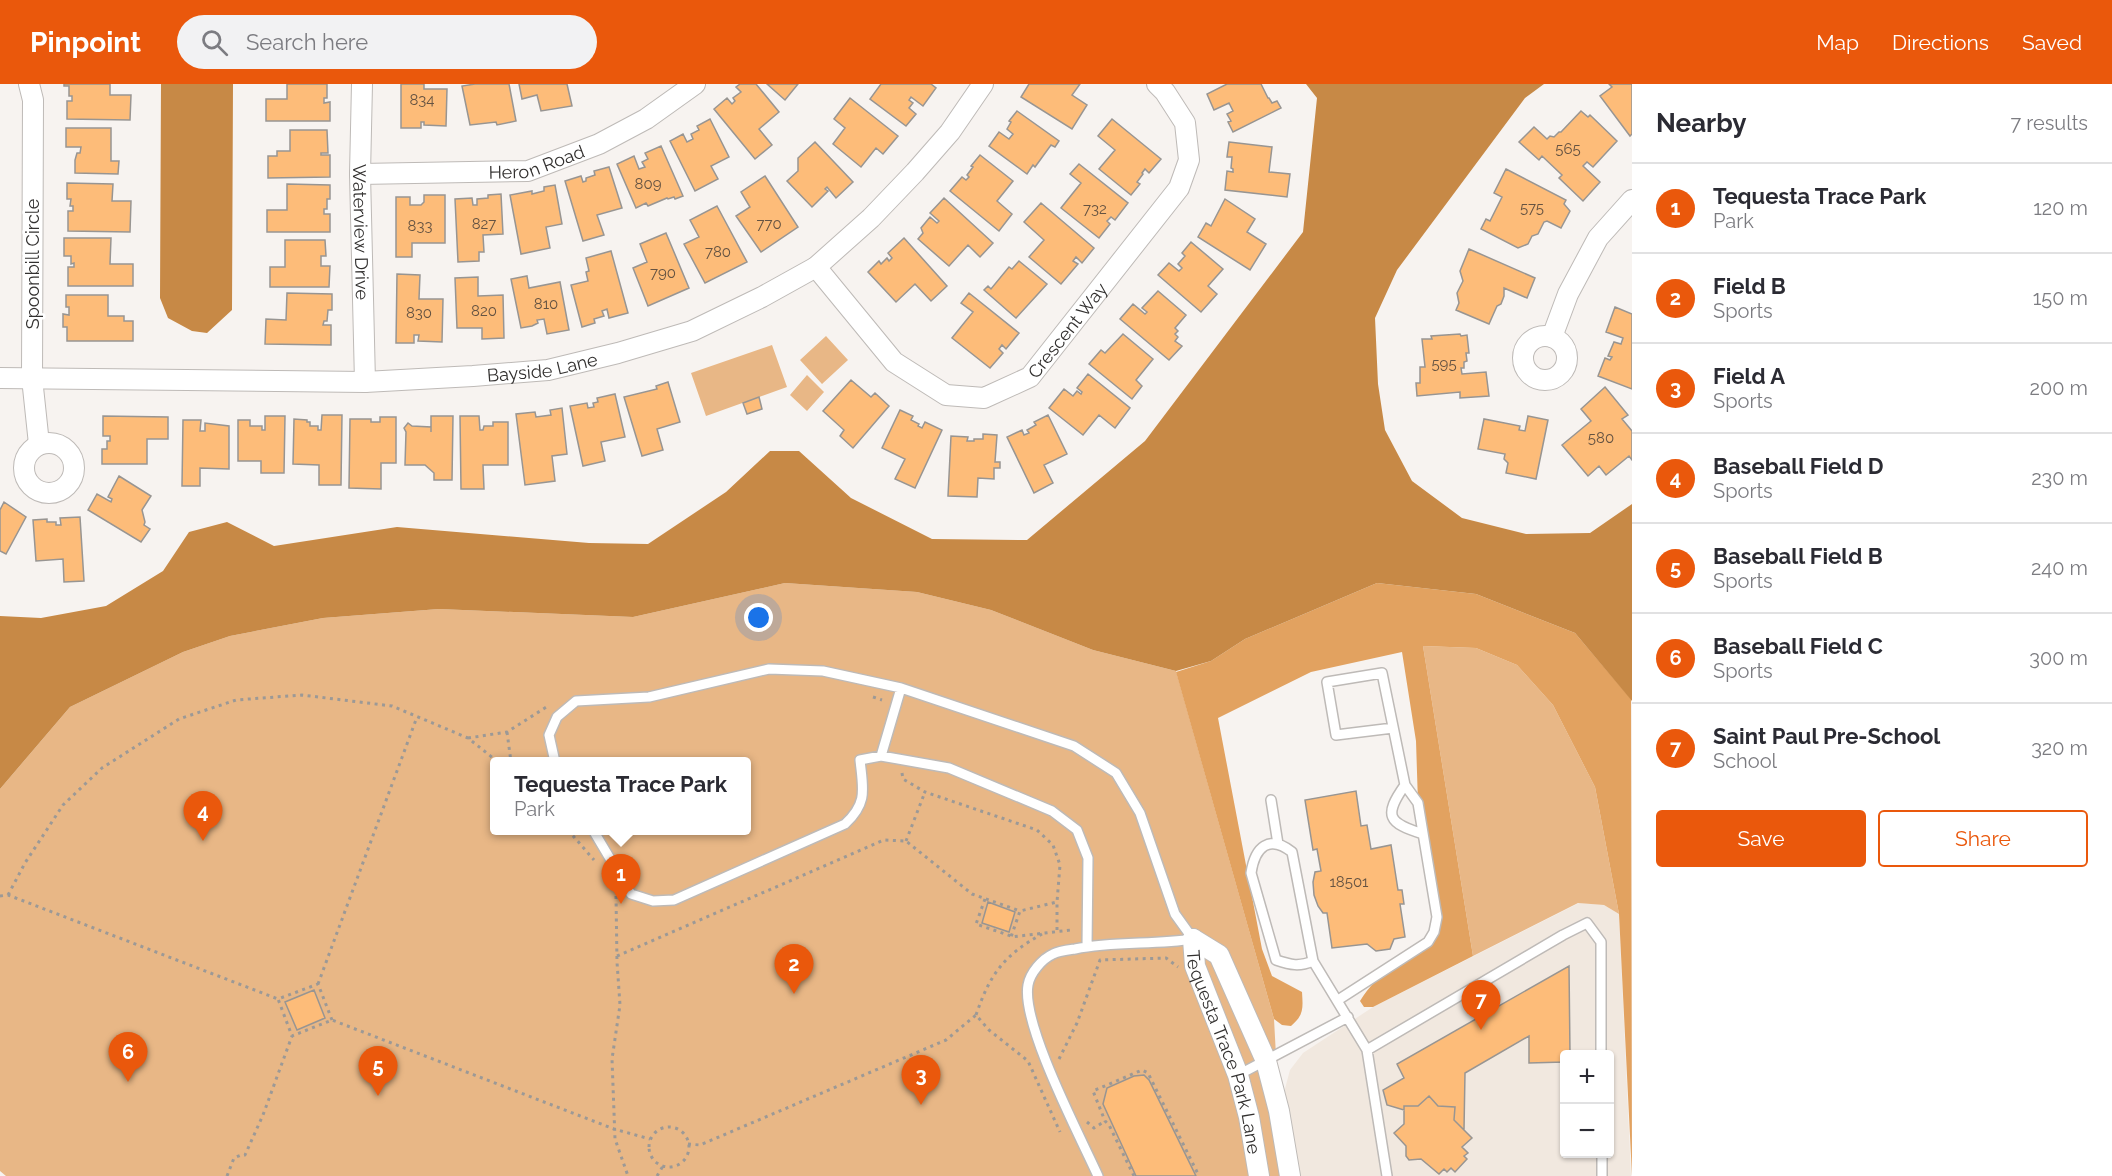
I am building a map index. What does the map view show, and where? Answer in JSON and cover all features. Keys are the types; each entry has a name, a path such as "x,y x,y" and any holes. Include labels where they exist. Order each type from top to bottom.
{"street":[{"name":"Spoonbill Circle","path":"30,84 33,100 32,378 39,444"},
{"name":"Waterview Drive","path":"362,84 360,174 365,382"},
{"name":"Heron Road","path":"360,174 528,171 599,144 646,119 694,84"},
{"name":"Bayside Lane","path":"0,378 365,382 473,376 548,370 618,353 692,331 762,297 816,267 871,218 915,172 950,132 983,84"},
{"name":"Crescent Way","path":"816,267 894,362 946,395 984,398 1030,377 1179,188 1190,160 1185,123 1165,92 1157,84"},
{"path":"1552,337 1568,294 1598,238 1632,200"},
{"name":"Tequesta Trace Park Lane","path":"1193,939 1219,955 1266,1060 1279,1111 1290,1176"},
{"name":"Tequesta Trace Park Lane","path":"1193,939 1195,966 1238,1074 1249,1117 1259,1176"}],"lane":[{"path":"554,757 549,735 557,717 576,701 649,697 769,669 823,671 901,688 1074,746 1116,772 1140,813 1175,914 1193,939 1166,944 1087,947 1053,954 1038,965 1028,984 1028,1010 1049,1068 1098,1176"},
{"path":"1338,1000 1414,952 1428,942 1434,932 1437,917 1418,803 1405,785 1382,673 1327,682 1336,735 1393,728"},
{"path":"881,756 901,688"},
{"path":"595,835 631,894 653,901 674,900 845,824 860,807 863,798 860,760 881,756 949,768 1052,811 1077,830 1088,858 1087,947"},
{"path":"1405,785 1394,801 1391,809 1392,816 1403,828 1423,834"},
{"path":"1271,800 1278,844"},
{"path":"1313,961 1301,966 1293,966 1276,960 1251,873 1253,861 1261,848 1271,843 1282,844 1292,852 1313,961 1367,1050 1387,1176"},
{"path":"1367,1050 1587,923 1601,942 1601,1050"},
{"path":"1238,1074 1348,1017"},
{"path":"1602,1158 1602,1176"}],"path":[{"path":"8,895 25,862 63,805 102,768 178,719 236,700 303,694 392,706 468,738 492,757"},
{"path":"468,738 507,732 550,705"},
{"path":"332,1020 318,984 417,717"},
{"path":"507,732 510,757"},
{"path":"902,771 903,779 924,792 1036,830 1053,845 1060,865 1057,931"},
{"path":"906,841 924,792"},
{"path":"571,835 599,867"},
{"path":"617,956 884,840 906,841 972,894 1020,911 1057,902"},
{"path":"616,894 620,1005 612,1059 614,1129 615,1139 628,1176"},
{"path":"0,896 8,895 278,999 318,984"},
{"path":"985,898 976,924 1011,937 1071,930"},
{"path":"1011,937 1020,911"},
{"path":"688,1144 700,1145 946,1040 976,1016 991,979 1002,965 1022,945 1045,933"},
{"path":"1058,1060 1077,1023 1100,960 1166,958 1180,969"},
{"path":"227,1176 234,1158 245,1155 263,1115 292,1036 278,999"},
{"path":"976,1016 989,1030 1028,1061 1060,1132"},
{"path":"292,1036 332,1020 614,1129 650,1140"},
{"path":"1134,1176 1093,1091 1142,1070 1148,1072 1199,1176"},
{"path":"1085,1120 1094,1128 1106,1121"},
{"path":"671,1127 682,1132 688,1144 688,1150 682,1162 670,1167 663,1166 652,1159 650,1140 658,1130 671,1127"},
{"path":"657,1176 663,1166"}],"shaded area":[{"path":"161,84 233,84 232,310 207,333 192,331 168,318 160,298"},
{"path":"1306,84 1544,84 1525,98 1397,270 1375,318 1378,384 1385,430 1412,481 1462,518 1526,534 1590,533 1632,504 1632,701 1575,633 1476,594 1377,583 1245,639 1211,661 1176,671 1093,650 991,610 917,592 785,583 633,617 439,609 323,618 230,636 183,652 70,707 0,789 0,616 41,618 106,606 163,571 189,532 227,522 274,546 397,527 589,543 648,544 726,492 770,451 799,451 851,498 932,539 1027,540 1145,441 1303,232 1317,98"},
{"path":"826,336 848,360 822,384 800,360"},
{"path":"772,345 787,387 706,416 691,373"},
{"path":"807,375 824,392 807,411 790,395"},
{"path":"785,583 917,592 991,610 1093,650 1176,671 1274,1019 1279,1111 1290,1176 6,1176 0,1171 0,789 70,707 183,652 230,636 323,618 439,609 633,617"},
{"path":"1377,583 1476,594 1575,633 1631,699 1632,1176 1619,914 1595,787 1553,705 1517,665 1476,648 1423,646 1473,956 1373,1007 1364,1007 1360,1001 1367,991 1394,964 1434,932 1418,803 1416,741 1402,652 1311,672 1218,718 1262,949 1272,976 1302,992 1302,1011 1291,1026 1282,1025 1274,1019 1176,672 1211,661 1245,639"},
{"path":"1423,646 1476,648 1517,665 1553,705 1595,787 1619,914 1604,905 1578,903 1473,956"},
{"path":"1579,903 1604,905 1619,914 1631,1176 1290,1176 1279,1111 1290,1070 1303,1053 1373,1007"}],"building":[{"path":"64,84 110,84 110,95 131,95 130,120 67,119 67,101 72,101 72,96 69,96 69,86 64,86"},
{"path":"287,84 327,84 327,98 324,98 324,103 330,102 330,121 266,121 266,99 287,99"},
{"path":"401,84 424,84 424,89 447,89 446,126 424,125 424,122 421,122 421,128 401,128"},
{"path":"509,84 516,121 497,125 496,122 470,125 462,86"},
{"path":"519,84 567,84 572,106 541,111 537,95 522,99"},
{"path":"740,84 756,84 779,112 759,129 772,145 755,159 714,109 727,98 732,104 735,101 733,98 741,92 736,87"},
{"path":"767,84 798,84 785,100"},
{"path":"881,84 931,84 936,88 923,106 911,97 909,100 913,103 909,108 916,114 906,126 870,99"},
{"path":"1029,84 1080,84 1072,95 1087,105 1072,129 1021,97"},
{"path":"1227,84 1261,84 1272,103 1277,101 1281,108 1233,132 1228,122 1231,121 1227,114 1233,111 1229,103 1214,110 1207,94"},
{"path":"1609,84 1632,84 1632,134 1630,136 1600,96 1612,87"},
{"path":"850,98 898,136 883,154 876,148 861,167 833,144 845,128 834,119"},
{"path":"1017,111 1059,141 1055,147 1051,145 1027,174 989,146 999,132 1009,139 1013,134 1007,129 1011,122 1009,121"},
{"path":"1581,111 1588,117 1590,115 1617,141 1593,167 1587,162 1583,166 1600,182 1583,201 1559,178 1562,175 1542,156 1539,160 1519,142 1534,127 1547,139 1550,136 1554,137"},
{"path":"710,119 729,157 711,166 718,179 695,191 670,141 683,134 687,142 693,139 691,134 699,130 697,126"},
{"path":"1112,119 1161,159 1149,173 1145,169 1137,182 1140,184 1131,195 1099,169 1115,150 1098,136"},
{"path":"66,128 111,128 111,161 119,161 118,174 75,173 75,160 81,147 66,147"},
{"path":"290,130 327,130 328,153 321,153 321,155 330,155 330,177 268,178 268,156 277,156 277,151 290,151"},
{"path":"815,142 853,182 836,198 827,187 825,189 828,191 812,207 787,181 798,171 798,158"},
{"path":"1229,142 1272,147 1269,172 1290,174 1287,197 1225,190 1227,171 1233,172 1232,157 1227,157"},
{"path":"661,146 683,196 675,199 674,197 667,198 648,206 646,203 636,208 617,164 634,156 639,169 645,167 642,162 648,159 645,153"},
{"path":"980,155 1013,181 997,201 1012,214 999,231 950,191 962,177 966,180 969,177 967,175 973,167 971,166"},
{"path":"1079,164 1128,203 1115,220 1111,217 1107,221 1110,224 1099,238 1061,208 1081,183 1070,174"},
{"path":"609,167 622,208 597,215 604,235 583,241 565,181 581,176 583,182 586,178 595,175 594,171"},
{"path":"1506,169 1566,200 1564,204 1570,211 1561,228 1547,221 1544,222 1538,234 1532,236 1528,244 1518,248 1481,229 1486,219 1490,221 1502,197 1494,193"},
{"path":"765,176 798,227 761,252 736,216 750,207 741,192"},
{"path":"67,183 113,184 112,201 131,201 130,232 68,231 68,211 73,211 73,206 70,206 71,199 67,199"},
{"path":"287,184 330,185 330,199 327,199 327,209 324,209 324,214 330,214 330,232 267,232 267,210 287,210"},
{"path":"555,185 562,224 546,227 550,248 521,254 510,195 532,191 532,194 544,191 544,187"},
{"path":"501,194 503,234 483,235 484,252 479,252 479,261 458,262 455,199 472,198 473,205 477,205 477,199"},
{"path":"424,195 445,195 445,243 412,243 412,257 396,257 396,197 410,197 410,205 421,205 424,202"},
{"path":"944,198 993,243 980,257 968,245 949,266 918,239 923,233 921,228 930,217 937,223 939,221 930,213"},
{"path":"1225,199 1255,219 1247,232 1266,244 1250,270 1198,237 1206,223 1211,226"},
{"path":"1041,203 1094,248 1082,263 1076,257 1073,261 1078,264 1061,284 1029,257 1044,240 1024,222"},
{"path":"717,206 747,262 705,283 684,244 699,237 690,220"},
{"path":"666,233 689,288 648,306 633,268 647,262 640,244"},
{"path":"64,238 111,238 110,264 133,264 133,286 68,286 68,267 74,267 74,263 71,264 71,256 64,256"},
{"path":"904,238 947,286 931,301 915,284 896,302 868,272 879,261 881,264 887,258 889,261 892,258 888,253"},
{"path":"285,240 325,240 326,256 321,256 321,266 330,266 329,287 270,287 270,267 285,267"},
{"path":"1191,242 1223,269 1208,286 1217,294 1201,312 1158,275 1169,263 1179,271 1182,268 1178,264 1185,256 1182,253"},
{"path":"1469,249 1535,278 1527,298 1504,288 1501,304 1497,306 1489,324 1456,310 1459,303 1457,293 1463,281 1460,271"},
{"path":"611,251 628,313 609,318 607,309 602,311 604,316 594,319 595,323 582,327 571,285 588,281 586,272 589,271 586,258"},
{"path":"1019,261 1047,284 1016,318 984,290 988,286 991,289 1009,267 1012,269"},
{"path":"397,274 420,275 419,299 443,299 442,342 418,341 419,335 414,335 414,343 396,343"},
{"path":"527,276 529,288 560,282 569,330 547,334 544,319 537,320 538,323 532,326 521,328 511,279"},
{"path":"478,277 478,296 503,295 504,338 482,339 482,328 457,328 455,278"},
{"path":"1158,291 1186,315 1175,328 1178,331 1175,334 1178,337 1175,341 1182,346 1169,360 1120,319 1133,304 1145,314 1147,312 1142,308"},
{"path":"287,293 332,294 332,310 328,310 327,321 324,321 323,325 331,325 331,345 265,344 266,319 286,320"},
{"path":"969,293 1019,333 1006,349 1002,345 999,349 1003,353 990,368 952,338 973,312 961,303"},
{"path":"66,295 108,295 108,316 124,316 124,321 133,321 133,341 67,341 67,327 63,327 63,314 69,315"},
{"path":"1615,307 1632,314 1632,389 1598,376 1605,358 1610,360 1612,357 1608,356 1614,342 1621,344 1623,338 1606,332"},
{"path":"1123,334 1153,359 1136,380 1142,386 1132,399 1089,364 1101,350 1105,353"},
{"path":"1460,334 1461,336 1467,335 1469,353 1466,353 1467,361 1464,362 1464,368 1461,368 1462,374 1486,372 1489,396 1460,398 1460,392 1417,396 1416,383 1420,383 1420,367 1425,367 1422,339 1432,339 1431,336"},
{"path":"1088,374 1130,408 1115,428 1099,415 1083,435 1049,408 1064,389 1073,396 1077,391 1081,394 1082,392 1077,388"},
{"path":"851,380 871,397 875,393 889,406 853,448 840,436 844,430 823,411"},
{"path":"668,382 680,422 657,429 663,450 642,456 624,397 657,389 656,386"},
{"path":"1605,387 1628,415 1622,419 1632,431 1632,460 1629,456 1606,475 1599,466 1588,476 1562,445 1591,421 1581,409"},
{"path":"615,394 625,437 601,442 605,461 583,466 570,406 587,403 588,408 594,407 593,403 598,402 597,398"},
{"path":"759,397 762,409 747,414 743,403"},
{"path":"562,408 567,454 552,456 555,481 525,485 516,414 535,412 536,417 551,415 550,410"},
{"path":"900,410 913,416 911,420 922,428 925,422 942,430 915,488 895,479 905,459 882,448"},
{"path":"322,415 342,415 341,485 319,485 319,465 293,464 294,419 307,420 310,426 318,426 318,430 321,430"},
{"path":"1048,415 1067,454 1044,465 1053,483 1034,493 1007,437 1022,430 1024,435 1029,433 1027,430 1036,425 1034,422"},
{"path":"103,416 168,417 168,439 147,439 147,464 102,464 102,449 107,449 107,441 110,441 110,436 103,436"},
{"path":"265,416 285,416 284,473 261,473 261,461 238,461 238,420 250,420 250,426 262,426 262,430 265,430"},
{"path":"431,416 453,416 452,480 434,480 434,473 425,465 405,465 406,432 404,428 408,423 412,426 431,427"},
{"path":"460,416 479,416 480,430 483,430 484,426 493,426 493,422 508,422 508,465 483,465 484,489 461,489"},
{"path":"1528,416 1548,420 1536,479 1506,473 1508,463 1504,459 1505,454 1478,449 1484,419 1520,426 1519,430 1525,431"},
{"path":"380,417 396,417 396,463 381,463 381,489 349,488 350,419 371,419 371,422 380,422"},
{"path":"183,420 201,420 200,431 205,431 205,423 229,426 229,469 200,468 200,486 182,486"},
{"path":"983,434 997,435 995,462 1000,462 1000,468 994,468 994,479 978,478 977,497 948,496 951,436 968,437 967,441 974,441 974,439 983,439"},
{"path":"119,476 151,496 142,510 144,525 150,529 141,542 88,510 97,494 111,502 112,499 108,497"},
{"path":"4,502 26,517 6,554 0,551 0,510"},
{"path":"80,517 84,581 64,582 63,559 36,561 33,520 47,519 47,522 56,522 56,525 61,525 60,518"},
{"path":"1356,791 1361,826 1367,825 1371,849 1391,845 1398,890 1402,890 1404,904 1400,904 1405,937 1394,939 1390,949 1376,951 1367,944 1332,948 1327,913 1323,913 1314,895 1315,872 1321,871 1317,849 1313,850 1305,800"},
{"path":"988,902 1015,912 1009,932 982,923"},
{"path":"1569,966 1570,1050 1560,1050 1560,1062 1529,1063 1529,1036 1465,1073 1464,1130 1454,1120 1455,1107 1438,1106 1429,1096 1418,1106 1404,1106 1404,1110 1387,1105 1383,1090 1404,1078 1397,1064"},
{"path":"314,990 325,1018 297,1030 285,1002"},
{"path":"1144,1075 1149,1080 1196,1176 1136,1176 1103,1104 1107,1088 1134,1076"},
{"path":"1429,1096 1438,1106 1455,1107 1454,1120 1472,1138 1462,1147 1468,1153 1464,1156 1467,1159 1455,1172 1451,1168 1447,1172 1444,1169 1439,1174 1421,1159 1409,1160 1406,1156 1406,1146 1394,1133 1404,1124 1404,1106 1418,1106"}],"place":[{"name":"Baseball Field D","path":"203,841"},
{"name":"Tequesta Trace Park","path":"621,904"},
{"name":"Field B","path":"794,994"},
{"name":"Saint Paul Pre-School","path":"1481,1030"},
{"name":"Baseball Field C","path":"128,1082"},
{"name":"Baseball Field B","path":"378,1096"},
{"name":"Field A","path":"921,1105"}]}
